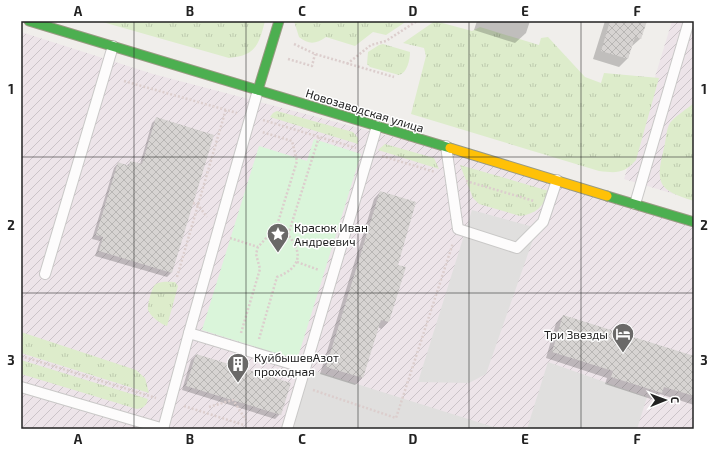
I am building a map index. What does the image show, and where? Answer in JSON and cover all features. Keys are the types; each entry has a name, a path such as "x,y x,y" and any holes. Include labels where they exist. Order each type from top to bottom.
{"main road":[{"path":"258,90 279,21"},
{"name":"Новозаводская улица","path":"35,22 694,222"}],"lane":[{"path":"635,204 689,21"},
{"path":"45,274 113,46"},
{"path":"21,387 163,429 258,90"},
{"path":"287,429 377,126"},
{"path":"446,146 458,229 517,248 543,222 557,180"},
{"path":"189,333 305,368"}],"path":[{"path":"347,64 371,45 386,42 417,21"},
{"path":"293,44 314,54 394,77"},
{"path":"283,58 312,66 314,54"},
{"path":"177,277 226,109"},
{"path":"236,348 260,269 256,254 258,247 268,236 275,232 297,161 292,141 262,132"},
{"path":"254,353 278,276 290,271 297,262 297,249 288,235 318,137"},
{"path":"301,381 315,391 396,418 458,229"},
{"path":"297,262 333,274"},
{"path":"21,356 244,425"},
{"path":"209,407 233,400 246,420"}],"shaded area":[{"path":"672,21 694,21 694,200 624,179"},
{"path":"21,32 153,74 557,180 694,222 694,429 21,429"},
{"path":"472,210 537,228 486,374 469,383 418,382"},
{"path":"548,362 647,397 637,429 527,429"},
{"path":"309,369 500,429 292,429"}],"green space":[{"path":"99,21 265,21 261,36 255,47 245,55 229,58"},
{"path":"294,21 407,21 386,35 373,32 355,46 326,37 312,43 306,41 299,37"},
{"path":"435,21 472,31 480,27 539,45 541,38 548,37 585,77 601,83 604,73 659,78 636,160 628,168 619,172 599,171 411,114 426,56 424,48 403,43"},
{"path":"383,44 410,52 408,66 402,74 399,75 370,67 367,64 368,52"},
{"path":"694,103 694,201 666,189 660,178 660,170 670,123"},
{"path":"277,111 353,132 358,138 358,144 270,117"},
{"path":"314,139 361,154 297,360 202,330 259,146 307,161"},
{"path":"385,144 434,158 439,169 378,150"},
{"path":"460,165 549,191 545,201 539,208 531,213 520,216 479,204 473,198"},
{"path":"163,282 175,282 178,286 167,326 159,322 151,315 148,310 148,305 151,292 156,284"},
{"path":"21,332 136,370 145,378 149,393 21,353"},
{"path":"21,360 148,399 144,406 137,409 21,374"}],"building":[{"path":"610,21 647,21 641,39 635,37 628,59 601,51"},
{"path":"156,117 214,135 172,273 99,251 103,237 96,235 118,162 129,166 130,161 142,164"},
{"path":"380,191 416,202 398,265 406,267 389,322 381,320 363,378 326,367"},
{"name":"Три Звезды","path":"563,315 694,356 694,396 664,387 662,393 611,377 613,371 552,352"},
{"name":"КуйбышевАзот проходная","path":"196,354 291,383 281,415 186,386"}],"traffic: fast":[{"path":"29,21 450,148"},
{"path":"258,90 279,21"},
{"path":"607,196 694,222"}],"traffic: slow":[{"path":"450,148 607,196"}],"place":[{"name":"Красюк Иван Андреевич","path":"278,254"},
{"name":"Три Звезды","path":"623,354"},
{"name":"КуйбышевАзот проходная","path":"238,384"}]}
